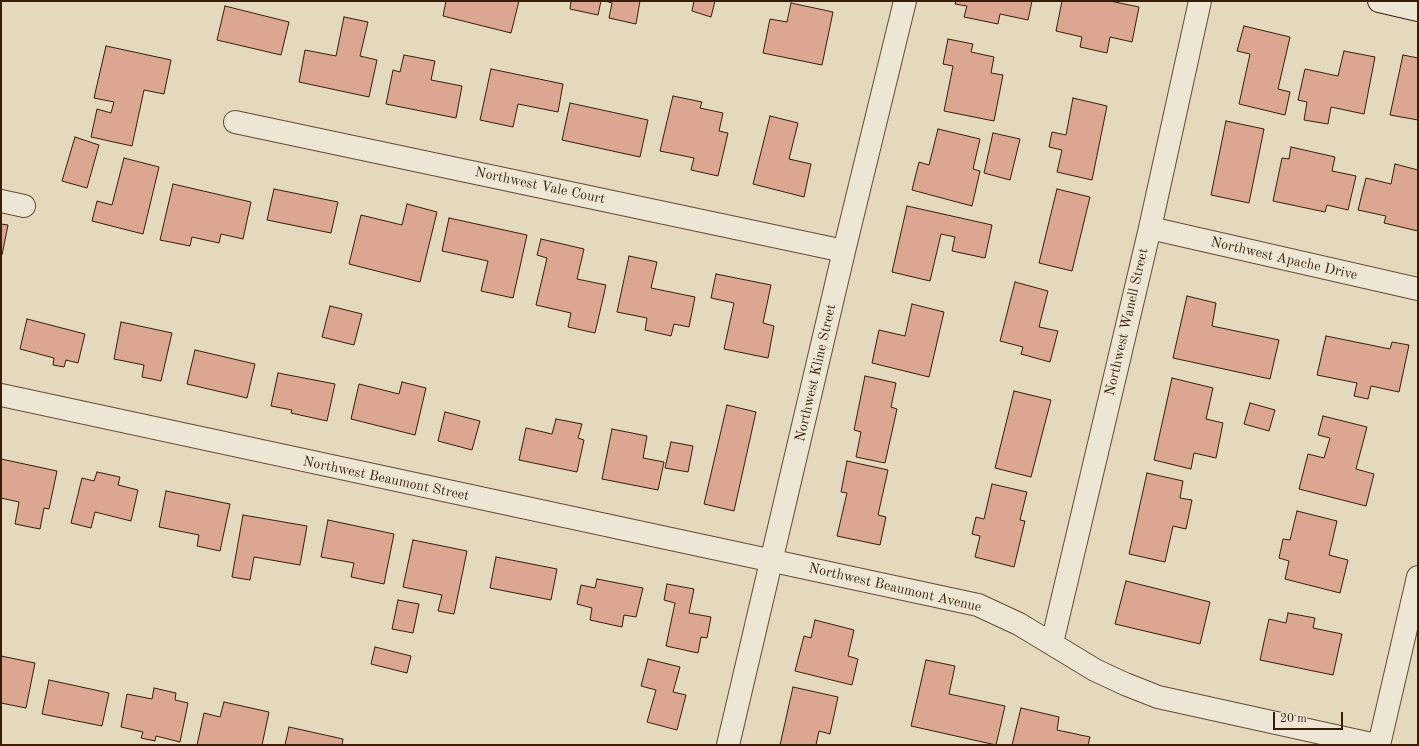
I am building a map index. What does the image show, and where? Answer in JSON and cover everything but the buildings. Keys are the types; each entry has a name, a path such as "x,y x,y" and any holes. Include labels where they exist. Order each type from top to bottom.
{"street":[{"name":"Northwest Kline Street","path":"728,745 844,251 905,1"},
{"name":"Northwest Wanell Street","path":"1052,643 1150,228 1200,1"},
{"path":"1379,1 1418,10"},
{"name":"Northwest Vale Court","path":"235,122 844,251"},
{"path":"1,201 24,206"},
{"name":"Northwest Apache Drive","path":"1150,228 1418,289"},
{"name":"Northwest Beaumont Street","path":"1,395 381,478 772,560"},
{"name":"Northwest Beaumont Avenue","path":"772,560 978,605 1019,624 1095,670 1158,697 1378,745"},
{"path":"1378,745 1418,577"}]}
